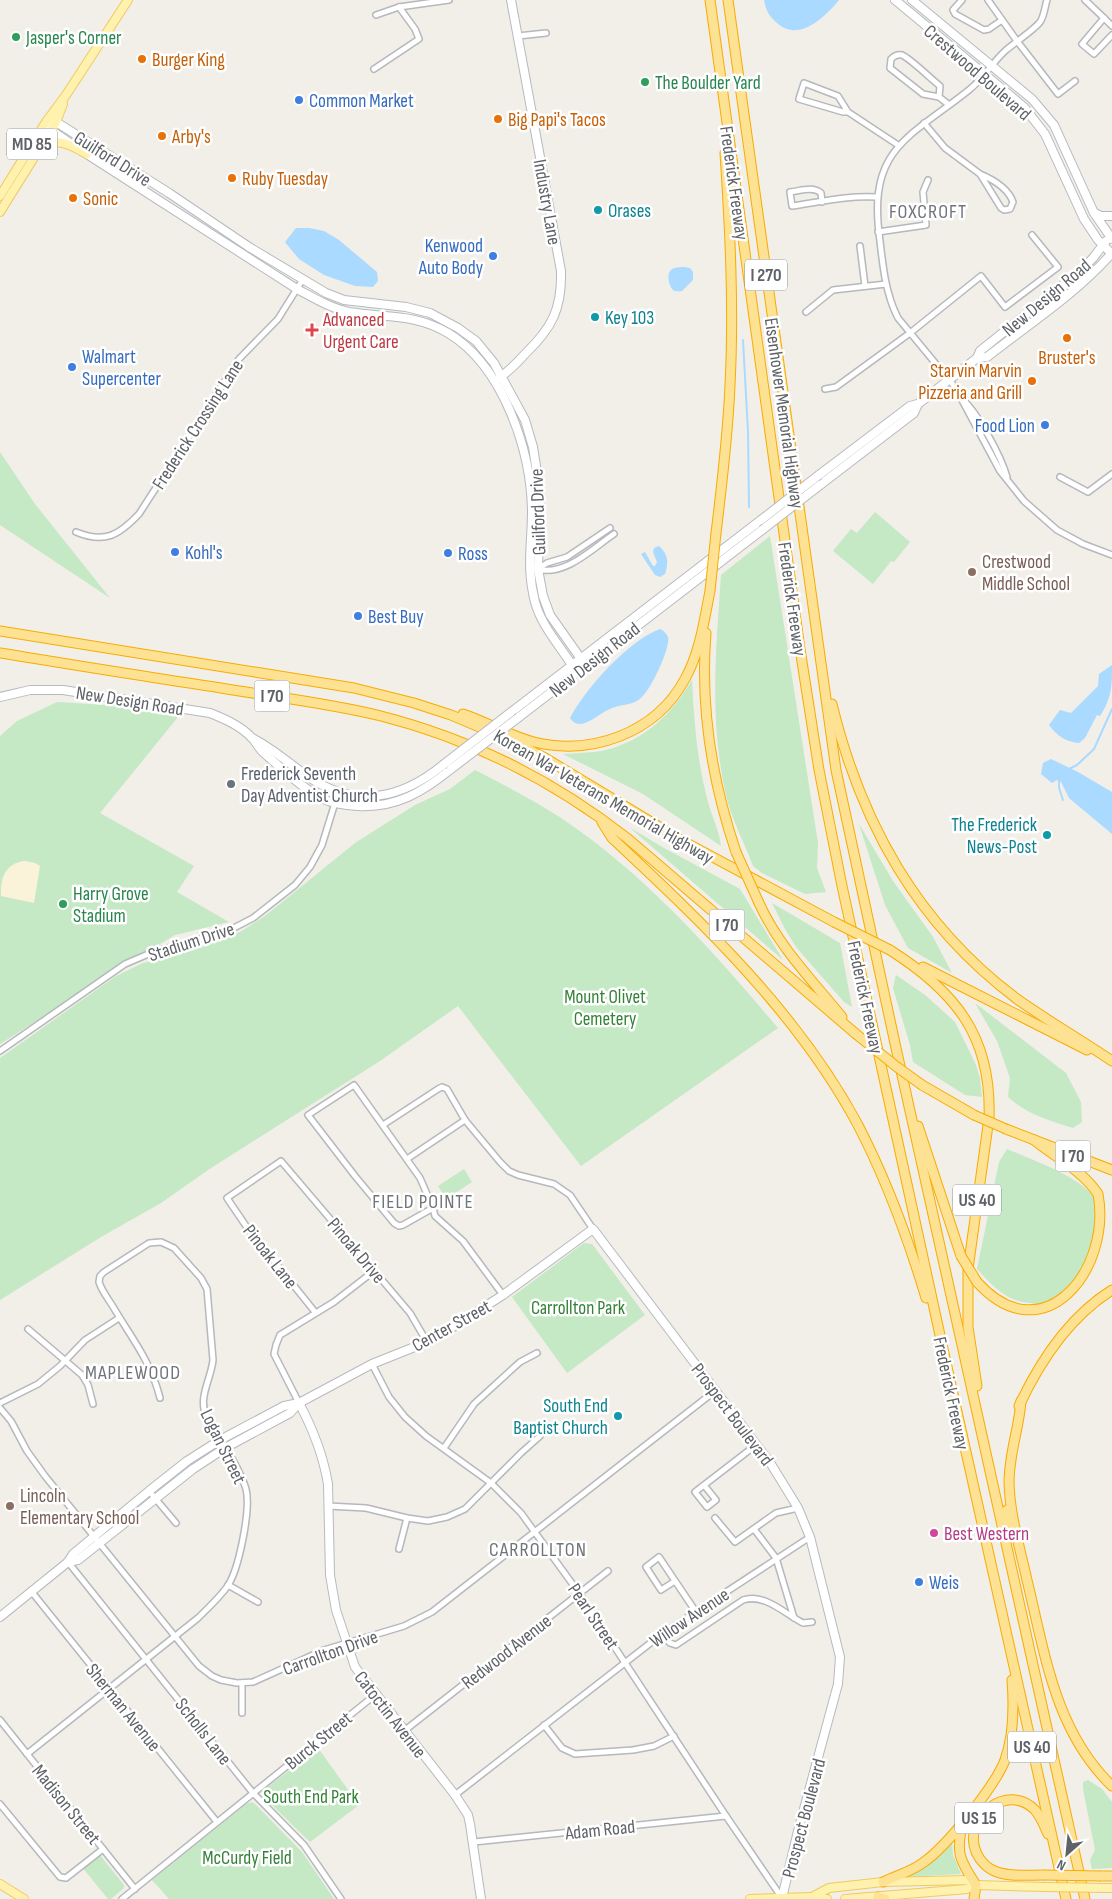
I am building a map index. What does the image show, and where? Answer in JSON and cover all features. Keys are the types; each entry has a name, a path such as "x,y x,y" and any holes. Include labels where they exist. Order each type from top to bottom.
{"highway":[{"path":"710,0 721,85 731,239 732,315 728,424 704,664 706,723 722,807 736,852 768,924 781,943 856,1034"},
{"name":"Eisenhower Memorial Highway","path":"728,0 818,648"},
{"name":"Frederick Freeway","path":"721,85 800,649 819,770 842,886 943,1349 1066,1899"},
{"path":"354,688 415,700 453,710 534,742 581,746 615,739 645,724 678,691 685,680 697,649 710,591"},
{"name":"Korean War Veterans Memorial Highway","path":"0,631 354,688 414,703 451,715 510,740 577,776 648,821 724,865 1112,1062"},
{"path":"818,648 837,726 856,786 882,842 918,899 954,942 994,980 1042,1016 1112,1062"},
{"name":"Frederick Freeway","path":"818,648 836,770 1085,1899"},
{"name":"Korean War Veterans Memorial Highway","path":"0,653 322,704 389,718 443,735 522,769 598,816 627,838 856,1034"},
{"name":"US 40","path":"598,816 612,838 708,930 762,988 802,1039 842,1099 870,1150 894,1203 907,1236 943,1349"},
{"name":"US 40","path":"890,950 923,972 954,1002 975,1037 986,1069 989,1118 968,1270 967,1304 970,1348 994,1487"},
{"name":"I 70","path":"856,1034 922,1085 974,1115 1112,1170"},
{"path":"896,1048 910,1102 961,1256 977,1282 994,1298 1008,1305 1023,1309 1054,1308 1075,1300"},
{"path":"1034,1140 1093,1186 1105,1206 1110,1220"},
{"path":"1006,1547 1009,1529 1005,1484 1006,1464 1014,1423 1021,1401 1044,1359 1063,1334 1089,1307 1112,1290"},
{"path":"1021,1401 1012,1444 1010,1466 1011,1504 1051,1682 1072,1734 1094,1766 1112,1786"},
{"path":"883,1882 914,1869 942,1847 964,1821 1000,1769 1008,1747 1014,1709 1008,1643"},
{"name":"US 15","path":"1056,1852 1043,1821 1035,1811 1024,1804 1012,1801 999,1802 988,1808 979,1817 974,1829 973,1841 977,1854 984,1864 1002,1874 1112,1876"},
{"path":"964,1821 960,1836 959,1852 964,1867 976,1885 974,1899"}],"main road":[{"name":"MD 85","path":"0,196 46,122 66,95 128,0"},
{"name":"Industry Lane","path":"494,382 502,377 539,341 550,327 558,306 561,286 561,271 511,0"},
{"name":"Crestwood Boulevard","path":"894,0 1024,107 1045,134 1084,220 1112,253"},
{"name":"Crestwood Boulevard","path":"912,0 1032,99 1054,125 1094,213 1111,236"},
{"name":"MD 85","path":"0,212 56,122 66,95"},
{"name":"Guilford Drive","path":"46,122 56,122 169,193 249,247 336,298 363,303 406,307 439,317 476,341 494,363 525,420 538,471 540,507 538,569 543,596 546,608 586,666"},
{"name":"Guilford Drive","path":"46,122 51,130 87,154 297,289 324,303 349,312 411,318 434,326 456,338 472,352 494,382 515,425 527,468 532,514 529,570 537,610 553,638 577,673"},
{"path":"27,168 46,147 56,142 68,145 87,154"},
{"path":"1094,213 1101,216 1112,216"},
{"name":"New Design Road","path":"252,739 264,744 309,778 338,793 366,797 392,794 417,784 819,475 910,406 918,404 977,358 980,351 1079,272 1111,236"},
{"name":"New Design Road","path":"977,358 986,357 1072,291 1112,253"},
{"name":"New Design Road","path":"0,697 30,690 63,690 210,713 240,728 260,749 307,790 335,803 372,807 411,797 424,790 914,413 918,404"},
{"name":"Center Street","path":"0,1617 68,1562 73,1554 94,1536 187,1461 220,1440 284,1406 299,1403 372,1364 427,1342 503,1296 594,1229"},
{"name":"Prospect Boulevard","path":"594,1229 771,1464 798,1508 810,1536 840,1657 838,1684 782,1898"},
{"name":"Center Street","path":"68,1562 78,1560 193,1468 224,1448 290,1413 299,1403"},
{"name":"Catoctin Avenue","path":"299,1403 317,1440 328,1484 330,1576 336,1610 346,1644 355,1667 455,1795 468,1815 482,1899"},
{"path":"812,1897 829,1888 883,1882 969,1880 976,1885"},
{"path":"0,1884 24,1899"},
{"path":"846,1899 881,1898 896,1894 967,1889 976,1885 1108,1888"},
{"path":"750,1899 812,1897 827,1899"}],"street":[{"path":"376,15 399,7 449,0"},
{"path":"962,0 953,10 955,14 984,30 989,29 1002,20"},
{"path":"988,0 1058,94"},
{"path":"1047,0 1040,22 992,65 977,83 898,145 886,167 877,197 878,232 886,284 893,308 960,397 969,405 1004,466 1007,478 1024,501 1057,530 1083,544 1112,555"},
{"path":"1085,0 1112,26"},
{"path":"374,69 419,39 415,29 399,7"},
{"path":"1104,18 1082,44 1094,54 1112,35"},
{"path":"518,36 546,33"},
{"path":"939,96 940,86 902,56 893,56 890,68 923,94 939,96 948,104"},
{"path":"1053,99 1075,81"},
{"path":"848,112 842,112 799,99 804,83 838,96 848,112 898,145"},
{"path":"924,123 945,148 1008,192 1013,202 1010,209 1004,210 1001,208 980,174"},
{"path":"878,232 926,225 923,192 928,180"},
{"path":"822,202 821,193 818,190 790,192 792,206 822,202 850,197 877,197"},
{"path":"825,389 836,388 910,333 981,276 1006,307 1058,267 1032,235"},
{"path":"860,246 865,286"},
{"name":"Frederick Crossing Lane","path":"76,532 99,538 113,535 124,530 139,514 238,359 278,318 303,279"},
{"path":"806,312 833,290 886,284"},
{"path":"1060,476 1088,492 1112,474"},
{"path":"529,570 538,569 567,557 610,528"},
{"path":"538,569 548,572 564,567 614,534"},
{"name":"Stadium Drive","path":"0,1051 125,964 153,952 228,931 253,918 287,892 305,873 322,845 338,793"},
{"path":"433,1208 404,1225 399,1226 394,1223 308,1115 354,1085 420,1178 433,1208 435,1216 463,1241 503,1296"},
{"name":"Prospect Boulevard","path":"383,1125 442,1087 447,1089 466,1120 500,1162 518,1175 554,1184 570,1195 594,1229"},
{"path":"407,1159 466,1120"},
{"name":"Pinoak Drive","path":"227,1198 281,1162 410,1313 427,1342"},
{"name":"Pinoak Lane","path":"227,1198 246,1226 315,1312"},
{"name":"Logan Street","path":"28,1754 202,1614 228,1585 245,1528 248,1505 246,1490 220,1440 206,1418 203,1404 213,1360 208,1293 200,1278 172,1246 161,1242 149,1243 102,1274 100,1280 101,1286 119,1318 144,1355 157,1384 160,1398"},
{"path":"299,1403 274,1354 280,1335 334,1302 374,1271"},
{"path":"0,1403 38,1384 92,1334 119,1318"},
{"path":"28,1329 82,1375 88,1385 94,1404"},
{"path":"444,1448 474,1404 520,1362 536,1353"},
{"name":"Pearl Street","path":"372,1364 389,1397 404,1417 426,1436 491,1483 521,1513 579,1593 782,1898"},
{"name":"Carrollton Drive","path":"0,1408 11,1421 36,1463 199,1666 207,1673 226,1682 242,1683 258,1680 324,1650 404,1626 432,1612 715,1391"},
{"path":"328,1506 366,1508 428,1522 447,1517 465,1509 540,1436"},
{"path":"704,1485 756,1445"},
{"path":"149,1491 176,1523"},
{"path":"715,1518 734,1542 776,1513 798,1508"},
{"path":"399,1549 407,1518"},
{"path":"754,1529 776,1558 794,1619"},
{"name":"Willow Avenue","path":"455,1795 662,1634 810,1536"},
{"path":"675,1581 661,1590 646,1567 660,1558 696,1612"},
{"name":"Scholls Lane","path":"68,1562 253,1793 304,1845 341,1899"},
{"name":"Redwood Avenue","path":"404,1731 608,1571"},
{"path":"228,1585 258,1602"},
{"name":"Sherman Avenue","path":"31,1591 217,1822"},
{"path":"662,1634 670,1643 676,1645 743,1600 751,1597 771,1604 803,1623 812,1622"},
{"path":"242,1683 242,1713"},
{"name":"Burck Street","path":"122,1899 375,1695"},
{"name":"Madison Street","path":"0,1720 135,1889"},
{"path":"544,1725 562,1748 574,1754 633,1750 654,1746 674,1736"},
{"path":"0,1804 60,1877 66,1878 102,1848"},
{"name":"Adam Road","path":"474,1842 726,1816"}],"green space":[{"path":"0,452 35,504 110,598 0,525"},
{"path":"875,512 910,542 894,562 891,561 873,584 833,551 851,529 857,533"},
{"path":"770,536 818,843 817,868 826,892 805,894 762,873 753,866 728,804 721,767 717,740 715,685 721,575"},
{"path":"692,680 701,772 721,846 643,794 563,754 606,750 633,740 656,724 676,704"},
{"path":"57,702 105,705 178,717 100,813 194,866 177,892 229,922 175,935 0,1044 0,736 17,721"},
{"name":"Mount Olivet Cemetery","path":"475,770 561,818 621,864 677,915 703,942 778,1028 581,1166 458,1006 380,1061 208,1170 161,1203 101,1237 0,1300 0,1058 116,976 143,963 166,958 240,932 265,916 355,843 415,805 450,789"},
{"path":"859,824 893,881 933,937 952,973 908,948 885,905"},
{"path":"629,827 740,889 783,960"},
{"path":"772,903 840,943 852,1007 844,1002 796,947"},
{"path":"896,975 925,995 955,1022 976,1065 980,1078 982,1097 965,1095 913,1062 910,1045 893,988"},
{"path":"975,1003 1066,1073 1081,1102 1082,1122 1073,1128 1055,1122 1031,1113 1008,1097 1010,1078 997,1041"},
{"path":"1007,1149 1068,1176 1079,1183 1095,1199 1099,1219 1099,1238 1095,1257 1088,1274 1076,1288 1062,1298 1044,1303 1023,1302 1010,1298 998,1290 977,1269 999,1162"},
{"path":"464,1169 472,1182 446,1199 438,1186"},
{"name":"Carrollton Park","path":"584,1243 592,1244 645,1315 567,1373 512,1297"},
{"name":"South End Park","path":"318,1748 359,1805 310,1842 274,1807 263,1793 264,1790"},
{"path":"1088,1780 1102,1789 1112,1802 1112,1868 1092,1869 1090,1860 1095,1850 1083,1789 1083,1782"},
{"name":"McCurdy Field","path":"252,1802 302,1852 334,1899 169,1899 152,1880 246,1804"},
{"path":"952,1840 953,1855 961,1874 903,1877"},
{"path":"99,1854 124,1885 124,1888 111,1899 108,1899 82,1867"}],"sand":[{"path":"25,861 40,866 34,903 1,896 3,877 6,872 18,862"}],"water":[{"path":"764,0 839,0 819,20 803,29 794,30 785,28 770,16"},
{"path":"296,228 324,231 339,240 377,272 378,281 373,287 355,286 324,275 299,259 285,242"},
{"path":"677,267 690,268 693,272 693,280 682,291 674,291 669,283 669,272"},
{"path":"659,546 666,555 667,562 665,574 660,577 655,575 641,554 645,552 653,566 655,566 657,562 653,552 654,548"},
{"path":"660,629 668,637 668,642 655,677 646,693 630,704 610,709 590,721 579,724 574,722 570,718 577,706 609,667 635,643"},
{"path":"1112,665 1109,697 1100,716 1097,715 1085,738 1079,743 1066,740 1049,725 1060,710 1071,713 1098,686 1099,674"},
{"path":"1051,759 1112,792 1112,834 1069,798 1061,782 1057,780 1052,783 1041,774 1043,763"}],"waterway":[{"path":"743,340 748,432 749,507"},
{"path":"1069,769 1077,765 1094,749 1112,709"},
{"path":"1059,781 1063,800"}],"place":[{"name":"Jasper's Corner","path":"16,37"},
{"name":"Burger King","path":"142,59"},
{"name":"The Boulder Yard","path":"645,82"},
{"name":"Common Market","path":"299,100"},
{"name":"Big Papi's Tacos","path":"498,119"},
{"name":"Arby's","path":"162,136"},
{"name":"Ruby Tuesday","path":"232,178"},
{"name":"Sonic","path":"73,198"},
{"name":"Orases","path":"598,210"},
{"name":"Kenwood Auto Body","path":"493,256"},
{"name":"Key 103","path":"595,317"},
{"name":"Advanced Urgent Care","path":"312,330"},
{"name":"Bruster's","path":"1067,338"},
{"name":"Walmart Supercenter","path":"72,367"},
{"name":"Starvin Marvin Pizzeria and Grill","path":"1032,381"},
{"name":"Food Lion","path":"1045,425"},
{"name":"Kohl's","path":"175,552"},
{"name":"Ross","path":"448,553"},
{"name":"Crestwood Middle School","path":"972,572"},
{"name":"Best Buy","path":"358,616"},
{"name":"Frederick Seventh Day Adventist Church","path":"231,784"},
{"name":"The Frederick News-Post","path":"1047,835"},
{"name":"Harry Grove Stadium","path":"63,904"},
{"name":"South End Baptist Church","path":"618,1416"},
{"name":"Lincoln Elementary School","path":"10,1506"},
{"name":"Best Western","path":"934,1533"},
{"name":"Weis","path":"919,1582"}],"district":[{"name":"FOXCROFT","path":"928,211"},
{"name":"FIELD POINTE","path":"423,1201"},
{"name":"MAPLEWOOD","path":"133,1372"},
{"name":"CARROLLTON","path":"538,1549"}]}
